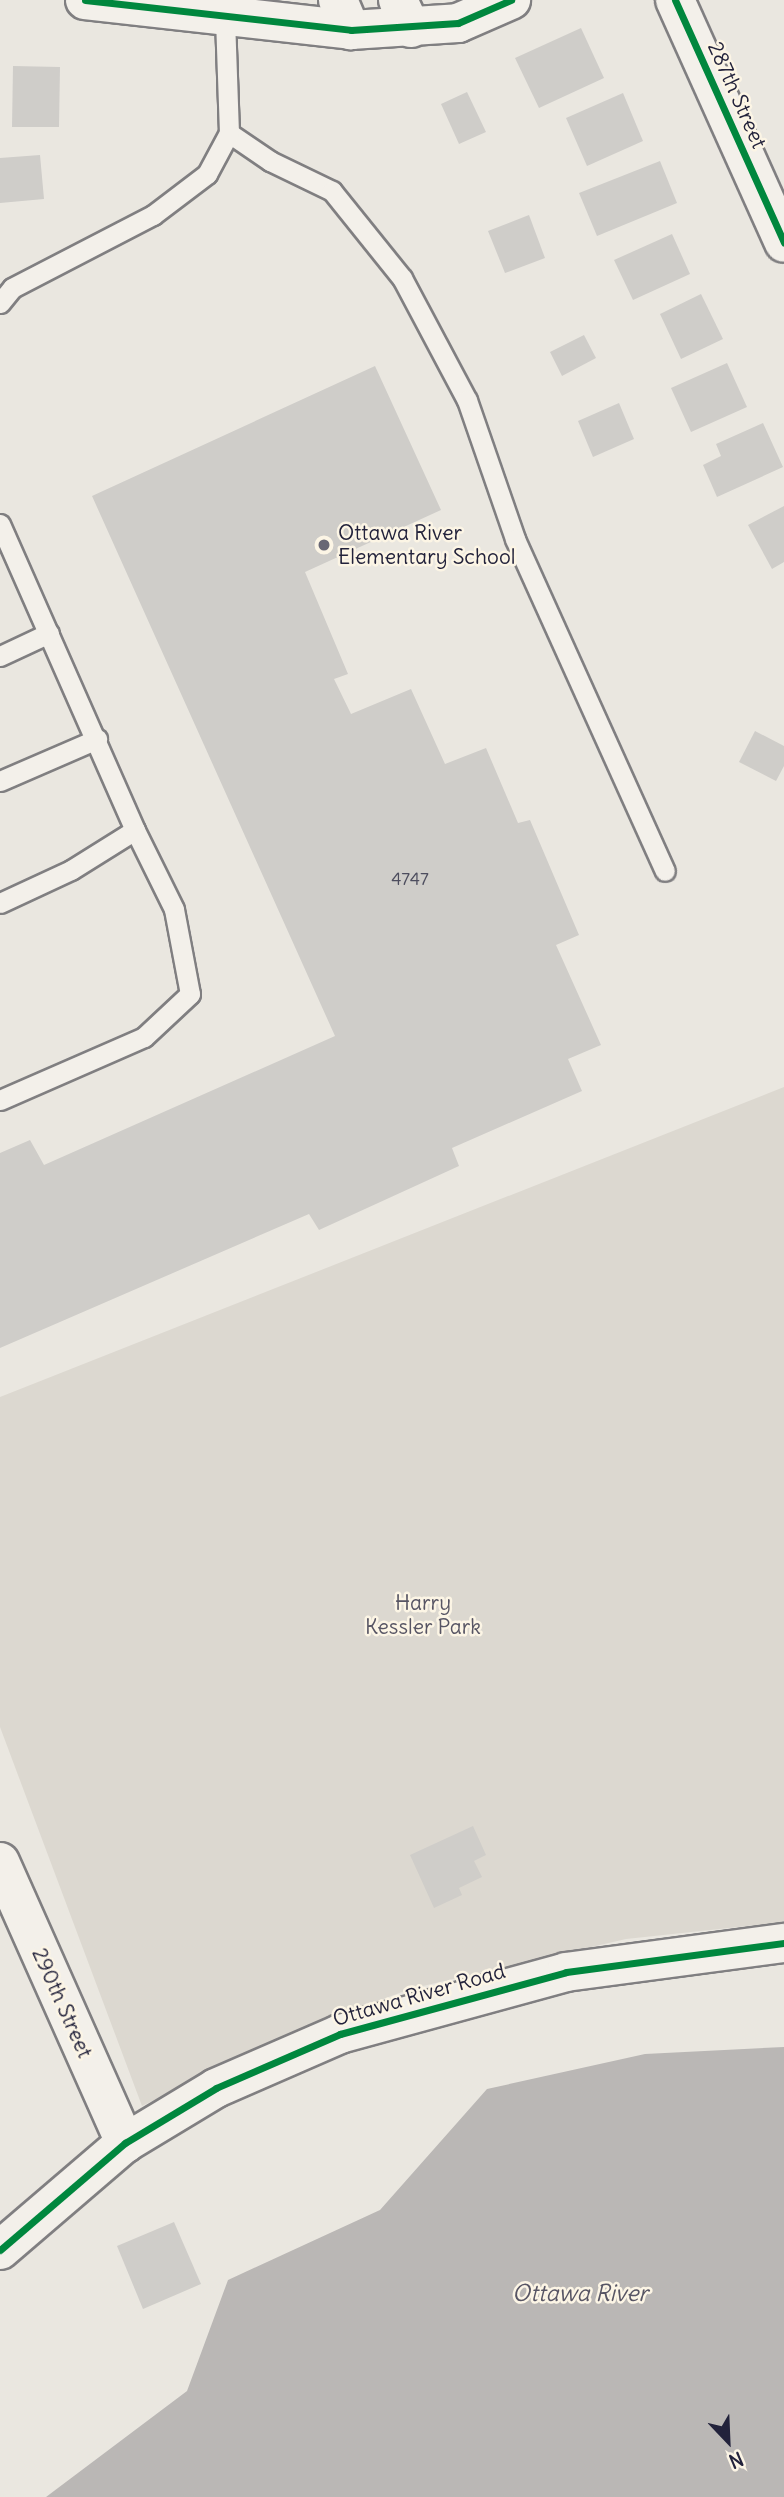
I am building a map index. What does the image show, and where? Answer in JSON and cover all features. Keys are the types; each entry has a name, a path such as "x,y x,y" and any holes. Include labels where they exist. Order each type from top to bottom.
{"street":[{"path":"85,0 345,15 404,14 458,23 511,0"},
{"name":"287th Street","path":"675,0 784,243"},
{"name":"290th Street","path":"0,1862 125,2143"},
{"name":"Ottawa River Road","path":"0,2250 125,2143 216,2088 340,2034 566,1972 784,1943"}],"lane":[{"path":"0,303 12,288 153,215 208,174 229,133 231,8"},
{"path":"229,133 270,161 332,191 402,278 467,400 515,539 665,871"},
{"path":"0,524 135,830 174,909 190,994 144,1037 0,1100"},
{"path":"0,656 49,633"},
{"path":"0,781 97,739"},
{"path":"0,903 71,870 135,830"}],"green space":[{"name":"Harry Kessler Park","path":"784,1087 784,1922 626,1939 410,1989 279,2038 142,2106 0,1727 0,1397"}],"water":[{"name":"Ottawa River","path":"784,2047 784,2497 46,2497 187,2391 228,2280 380,2210 487,2089 645,2054"}],"building":[{"path":"581,28 604,78 539,108 515,58"},
{"path":"13,66 60,67 59,127 12,127"},
{"path":"467,92 486,132 459,144 441,104"},
{"path":"623,93 643,141 587,166 566,118"},
{"path":"40,155 44,199 0,203 0,158"},
{"path":"660,161 677,203 597,236 579,193"},
{"path":"529,215 545,258 505,273 488,231"},
{"path":"672,234 690,274 633,300 614,260"},
{"path":"701,294 723,339 681,359 660,314"},
{"path":"584,335 596,358 562,376 550,352"},
{"path":"727,363 747,407 691,432 671,388"},
{"path":"375,366 441,510 305,572 348,674 334,679 351,714 411,689 445,764 486,748 518,823 530,820 579,935 556,945 601,1045 568,1059 582,1091 452,1148 459,1166 319,1230 309,1214 0,1348 0,1153 30,1140 44,1165 335,1036 92,496"},
{"path":"619,403 634,439 593,457 578,421"},
{"path":"763,423 783,467 717,497 703,465 721,456 716,444"},
{"path":"784,506 784,562 772,569 748,525"},
{"path":"755,731 784,746 784,766 776,781 739,762"},
{"path":"473,1826 486,1855 474,1861 482,1877 459,1888 462,1895 434,1908 410,1855"},
{"path":"174,2222 201,2284 143,2309 117,2246"}],"cycle path":[{"path":"85,0 351,30 458,23 511,0"},
{"path":"675,0 784,243"},
{"path":"0,2250 125,2143 216,2088 340,2034 566,1972 784,1943"}],"place":[{"name":"Ottawa River Elementary School","path":"324,545"}]}
